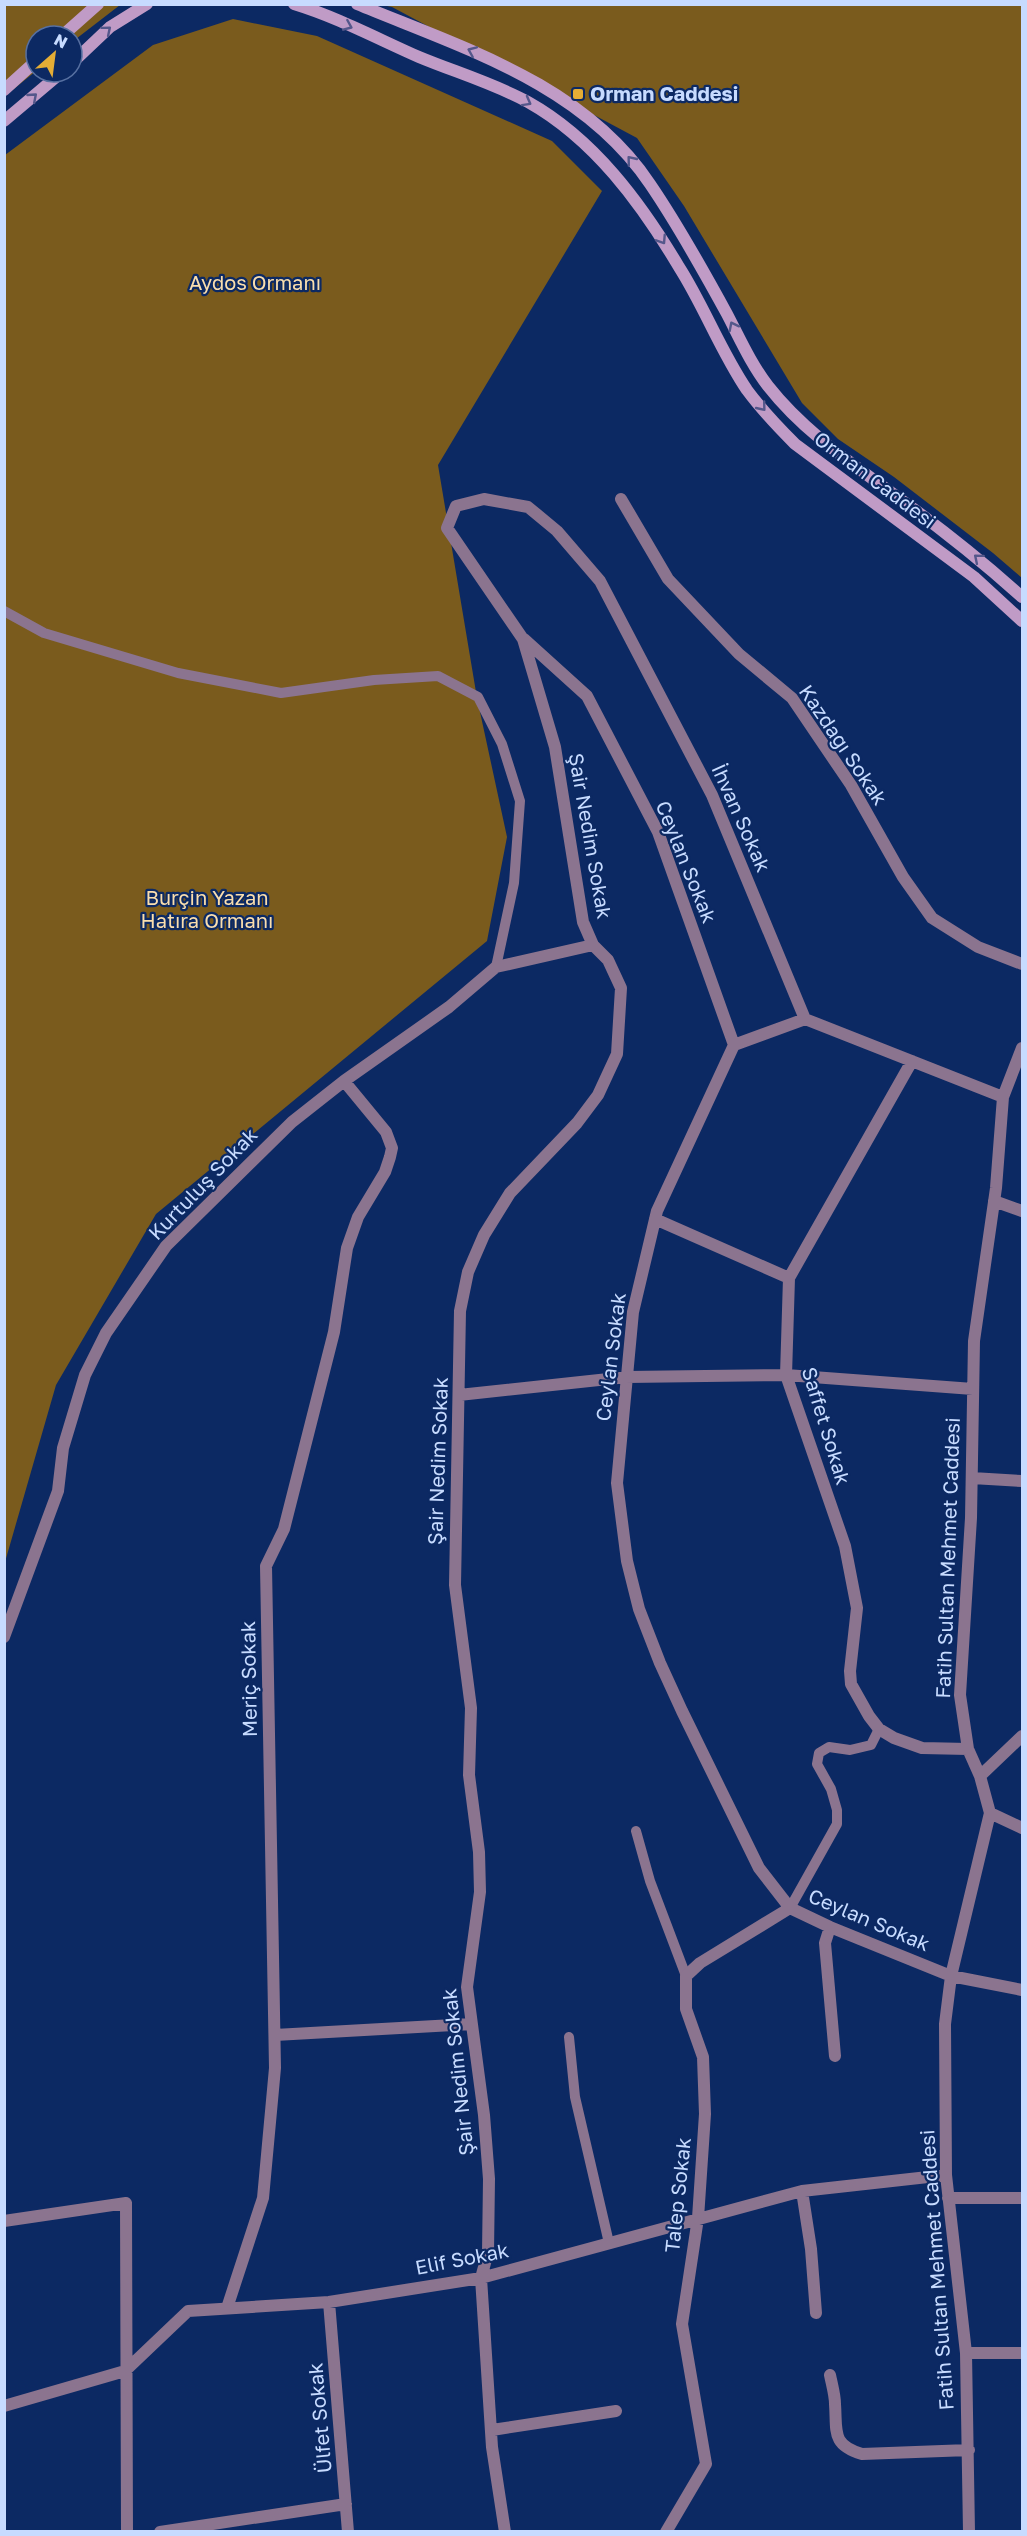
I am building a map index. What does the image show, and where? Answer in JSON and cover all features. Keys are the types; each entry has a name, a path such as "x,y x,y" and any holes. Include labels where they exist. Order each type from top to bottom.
{"street":[{"path":"76,24 98,4"},
{"path":"84,52 110,27 147,4"},
{"name":"Orman Caddesi","path":"294,4 435,64 502,89 529,102 564,125 600,157 645,214 680,267 747,389 773,421 812,457 974,577 1023,621"},
{"name":"Orman Caddesi","path":"357,4 523,75 569,102 597,126 623,150 649,183 727,314 747,354 775,394 797,418 834,450 948,534 1023,597"},
{"path":"4,90 24,72"},
{"path":"4,121 48,84"},
{"name":"Şair Nedim Sokak","path":"484,499 456,506 447,528 523,639 555,747 583,922 593,945 608,960 621,988 617,1054 598,1095 577,1123 510,1193 484,1235 468,1272 460,1311 455,1586 471,1708 469,1774 479,1852 480,1882 467,1987 484,2115 489,2179 488,2252 481,2278 492,2430 505,2532"},
{"name":"İhvan Sokak","path":"484,499 528,507 557,531 600,581 712,795 805,1019"},
{"name":"Kazdağı Sokak","path":"621,499 668,579 739,654 792,698 851,785 903,877 932,918 978,946 1023,964"},
{"name":"Ceylan Sokak","path":"523,639 587,696 658,832 734,1045 656,1219 633,1312 617,1483 627,1561 639,1609 660,1663 754,1858 790,1908 830,1927 951,1976 1023,1989"},
{"name":"Kurtuluş Sokak","path":"4,1637 58,1491 63,1448 86,1375 106,1334 166,1246 292,1122 344,1081 449,1007 496,967 593,945"},
{"path":"734,1045 805,1019 1003,1097"},
{"name":"Fatih Sultan Mehmet Caddesi","path":"969,2532 966,2353 946,2175 945,2024 951,1976 990,1813 980,1776 968,1749 960,1695 972,1478 974,1341 994,1201 1003,1097 1023,1048"},
{"name":"Saffet Sokak","path":"912,1061 789,1278 786,1375 845,1546 857,1608 850,1671 851,1684 864,1709 879,1729 894,1738 922,1748 968,1749"},
{"name":"Meriç Sokak","path":"227,2308 263,2198 275,2068 266,1566 284,1529 334,1332 347,1248 358,1217 385,1173 392,1148 386,1132 344,1081"},
{"path":"994,1201 1023,1211"},
{"path":"656,1219 789,1278"},
{"path":"459,1395 627,1377 786,1375 973,1389"},
{"path":"972,1478 1023,1481"},
{"path":"980,1776 1023,1736"},
{"path":"990,1813 1023,1828"},
{"path":"686,1976 700,1963 790,1908"},
{"path":"830,1927 825,1943 835,2055"},
{"name":"Talep Sokak","path":"666,2532 706,2464 682,2324 698,2218 704,2144 703,2057 686,2009 686,1976"},
{"path":"275,2035 471,2024"},
{"name":"Elif Sokak","path":"4,2406 125,2372 188,2311 329,2302 481,2278 802,2191 946,2175"},
{"path":"802,2191 812,2249 816,2313"},
{"path":"948,2198 1023,2198"},
{"path":"4,2221 126,2204 127,2532"},
{"name":"Ülfet Sokak","path":"329,2302 348,2532"},
{"path":"966,2353 1023,2353"},
{"path":"830,2375 835,2401 837,2437 846,2448 862,2454 969,2450"},
{"path":"492,2430 616,2411"},
{"path":"160,2532 346,2504"}],"lane":[{"path":"4,611 44,633 178,673 282,693 374,680 438,676 478,697 502,744 520,801 514,883 496,967"},
{"path":"790,1908 837,1824 837,1810 831,1789 817,1764 819,1753 829,1747 850,1750 871,1745 879,1729"},
{"path":"636,1831 650,1881 686,1976"},
{"path":"569,2037 575,2097 609,2243"}],"green space":[{"path":"5,5 120,5 84,33 84,24 24,24 24,81 5,96"},
{"path":"382,5 1022,5 1022,578 894,477 838,439 802,403 684,206 637,138 392,7"},
{"path":"233,19 317,36 552,141 602,191 438,465 477,698 507,837 487,941 156,1214 56,1385 5,1562 5,155 153,45"}],"place":[{"name":"Orman Caddesi","path":"578,94"}],"park label":[{"name":"Aydos Ormanı","path":"255,283"},
{"name":"Burçin Yazan Hatıra Ormanı","path":"207,910"}]}
